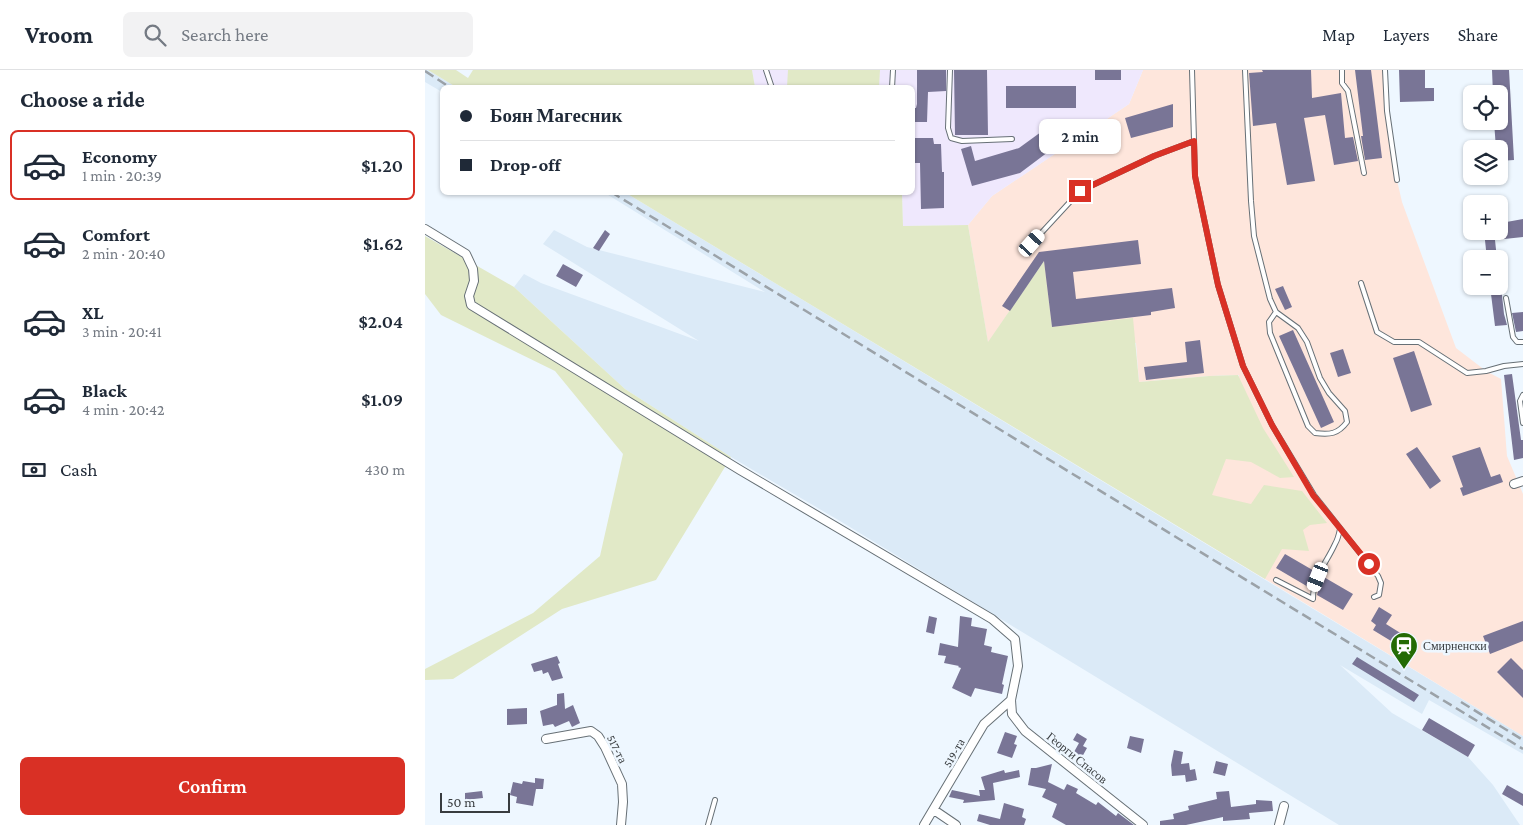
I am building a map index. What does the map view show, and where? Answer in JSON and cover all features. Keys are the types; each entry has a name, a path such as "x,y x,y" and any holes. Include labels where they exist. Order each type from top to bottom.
{"street":[{"path":"425,229 466,254 473,269 474,281 469,296 471,305 740,470 991,619 1015,639 1017,666 1011,700"},
{"path":"1514,484 1523,481"},
{"name":"519-та","path":"924,825 984,724 1011,700"},
{"name":"Георги Спасов","path":"1011,700 1012,714 1025,731 1143,825"},
{"name":"517-та","path":"546,739 591,732 598,736 622,784 621,825"},
{"path":"1279,825 1284,806"},
{"path":"934,810 955,825"}],"lane":[{"path":"766,70 770,85"},
{"path":"892,85 893,70"},
{"path":"950,70 948,128 951,138 962,141 1011,139"},
{"path":"1192,70 1195,176 1218,285 1243,366 1272,425 1313,495 1378,576 1381,583 1379,595 1374,597"},
{"path":"1245,70 1250,192 1254,236 1270,300 1276,312 1298,328 1307,342 1320,378 1329,393 1345,412 1347,422 1342,430 1328,434 1315,434 1308,426 1270,333 1269,322 1276,312"},
{"path":"1342,70 1342,83 1348,91 1364,173"},
{"path":"1385,70 1387,111 1397,180"},
{"path":"1032,243 1080,191 1154,156 1194,141"},
{"path":"1361,283 1377,332 1394,342 1419,342 1467,373 1523,364"},
{"path":"1506,298 1513,337 1517,342 1523,342"},
{"path":"1523,395 1520,401 1523,423"},
{"path":"1276,580 1313,600 1313,588 1322,566 1335,544 1340,528"},
{"path":"708,825 715,800"}],"shaded area":[{"path":"425,70 428,70 453,85 440,85 440,91 425,82"},
{"path":"752,70 1143,70 1129,104 992,196 968,225 903,226 902,195 915,195 915,85 755,85"},
{"path":"1143,70 1385,70 1387,111 1402,202 1456,348 1486,371 1501,379 1507,456 1523,494 1523,736 1178,526 1239,375 1139,382 1136,343 1052,327 1043,262 988,343 968,225 992,196 1129,104"},
{"path":"608,195 629,195 1523,736 1523,754 1429,700 1422,714 1340,665 1392,713 1468,757 1493,785 1520,825 1339,825 840,521 731,457 625,389 514,287 524,274 541,283 699,341 543,244 554,230 587,247 765,292"}],"green space":[{"path":"428,70 456,70 468,78 473,70 752,70 755,85 453,85"},
{"path":"788,70 880,70 879,85 787,85"},
{"path":"629,195 902,195 903,226 968,225 988,342 1044,261 1052,327 1133,318 1139,382 1238,375 1263,428 1294,477 1280,478 1251,462 1226,459 1212,495 1251,504 1264,485 1302,491 1327,523 1310,525 1303,530 1309,551 1282,549 1265,579"},
{"path":"425,236 514,287 625,389 731,457 656,580 562,609 453,679 425,680 425,669 533,613 600,556 623,454 555,371 441,315 425,294"}],"building":[{"path":"917,70 946,70 946,91 928,92 927,122 915,122 915,108 917,104"},
{"path":"954,70 987,70 988,135 955,135"},
{"path":"1095,70 1121,70 1121,80 1095,80"},
{"path":"1262,70 1311,70 1312,98 1341,93 1345,138 1353,137 1358,161 1334,165 1325,115 1304,118 1315,181 1287,185 1276,123 1253,126 1249,73 1263,72"},
{"path":"1355,70 1371,70 1382,158 1365,160"},
{"path":"1399,70 1425,70 1425,88 1434,88 1434,101 1400,102"},
{"path":"1492,70 1509,70 1514,160 1508,160 1508,140 1495,140 1495,130 1508,130 1508,85 1493,85"},
{"path":"1006,86 1076,86 1076,108 1006,108"},
{"path":"1173,104 1173,127 1131,138 1125,118"},
{"path":"1052,124 1064,140 1020,173 972,186 961,149 971,146 975,161 1019,148"},
{"path":"915,138 933,138 934,144 941,144 942,172 944,172 944,208 921,209 920,163 915,163"},
{"path":"1523,219 1523,237 1508,239 1508,222"},
{"path":"605,230 610,234 599,251 593,248"},
{"path":"1138,240 1141,264 1073,272 1076,299 1172,288 1175,308 1151,312 1151,315 1052,327 1044,261 1010,311 1002,306 1039,252"},
{"path":"1485,240 1495,240 1496,250 1486,250"},
{"path":"563,264 583,275 576,287 556,276"},
{"path":"1283,286 1292,307 1285,310 1275,289"},
{"path":"1491,295 1502,295 1507,325 1495,326"},
{"path":"1523,312 1523,331 1516,332 1512,313"},
{"path":"1293,330 1334,422 1321,428 1279,336"},
{"path":"1200,340 1204,373 1146,380 1144,367 1187,362 1185,342"},
{"path":"1343,349 1351,373 1338,377 1330,353"},
{"path":"1414,351 1432,405 1411,412 1393,358"},
{"path":"1512,374 1521,440 1523,440 1523,458 1514,460 1504,375"},
{"path":"1417,447 1441,481 1430,489 1406,454"},
{"path":"1480,447 1491,477 1500,474 1503,482 1463,496 1460,488 1463,487 1452,456"},
{"path":"1285,554 1316,572 1310,588 1276,568"},
{"path":"1322,576 1353,594 1343,610 1317,595"},
{"path":"1379,607 1392,615 1386,624 1402,634 1396,644 1373,630 1376,625 1371,621"},
{"path":"929,616 937,618 934,634 926,632"},
{"path":"960,616 972,618 971,626 987,629 984,645 992,647 991,652 1008,656 1002,684 1004,685 1002,694 975,688 971,697 952,688 961,668 944,663 946,656 938,655 940,643 958,647"},
{"path":"1523,621 1523,641 1490,654 1483,636"},
{"path":"557,656 563,678 552,681 548,672 543,674 542,670 534,672 531,664"},
{"path":"1357,657 1419,695 1414,702 1352,664"},
{"path":"1511,658 1523,670 1523,698 1497,672"},
{"path":"564,693 565,709 573,705 580,723 572,727 569,721 555,727 553,724 543,726 540,711 557,705 557,694"},
{"path":"527,708 527,724 507,725 507,709"},
{"path":"1429,718 1475,745 1468,757 1422,730"},
{"path":"1005,732 1017,736 1014,744 1017,745 1012,758 997,753"},
{"path":"1077,733 1087,739 1083,746 1087,748 1082,757 1074,752 1079,743 1073,740"},
{"path":"1130,736 1144,739 1141,753 1127,748"},
{"path":"1174,750 1183,752 1181,764 1189,763 1190,770 1195,769 1197,780 1186,782 1185,775 1172,776 1171,765"},
{"path":"1216,761 1228,764 1225,776 1213,773"},
{"path":"1052,764 1048,782 1064,790 1067,784 1078,789 1076,793 1096,805 1098,802 1116,816 1118,813 1134,825 1066,825 1052,817 1057,804 1042,797 1046,789 1028,785 1031,768"},
{"path":"1004,770 1005,773 1019,770 1020,777 993,783 995,800 963,803 964,800 949,797 952,790 980,796 979,790 985,790 981,777"},
{"path":"535,778 544,779 543,789 536,789 533,806 516,803 517,797 510,795 513,782 522,784 523,781 535,783"},
{"path":"1507,785 1523,794 1523,806 1502,794"},
{"path":"482,791 483,798 465,800 465,793"},
{"path":"1229,791 1231,807 1256,804 1256,800 1272,801 1273,811 1249,813 1250,819 1223,821 1223,817 1186,825 1160,825 1160,821 1174,819 1173,814 1189,810 1188,806 1217,799 1216,792"},
{"path":"1004,803 1024,809 1022,817 1026,819 1024,825 990,825 977,821 979,814 1000,819"}],"railway":[{"path":"425,71 446,85"},
{"path":"616,195 1523,749"},
{"path":"1461,702 1523,740"}],"place":[{"name":"Смирненски","path":"1404,670"}],"route":[{"path":"1080,191 1154,156 1194,141 1195,176 1218,285 1243,366 1272,425 1313,495 1369,564"}]}
